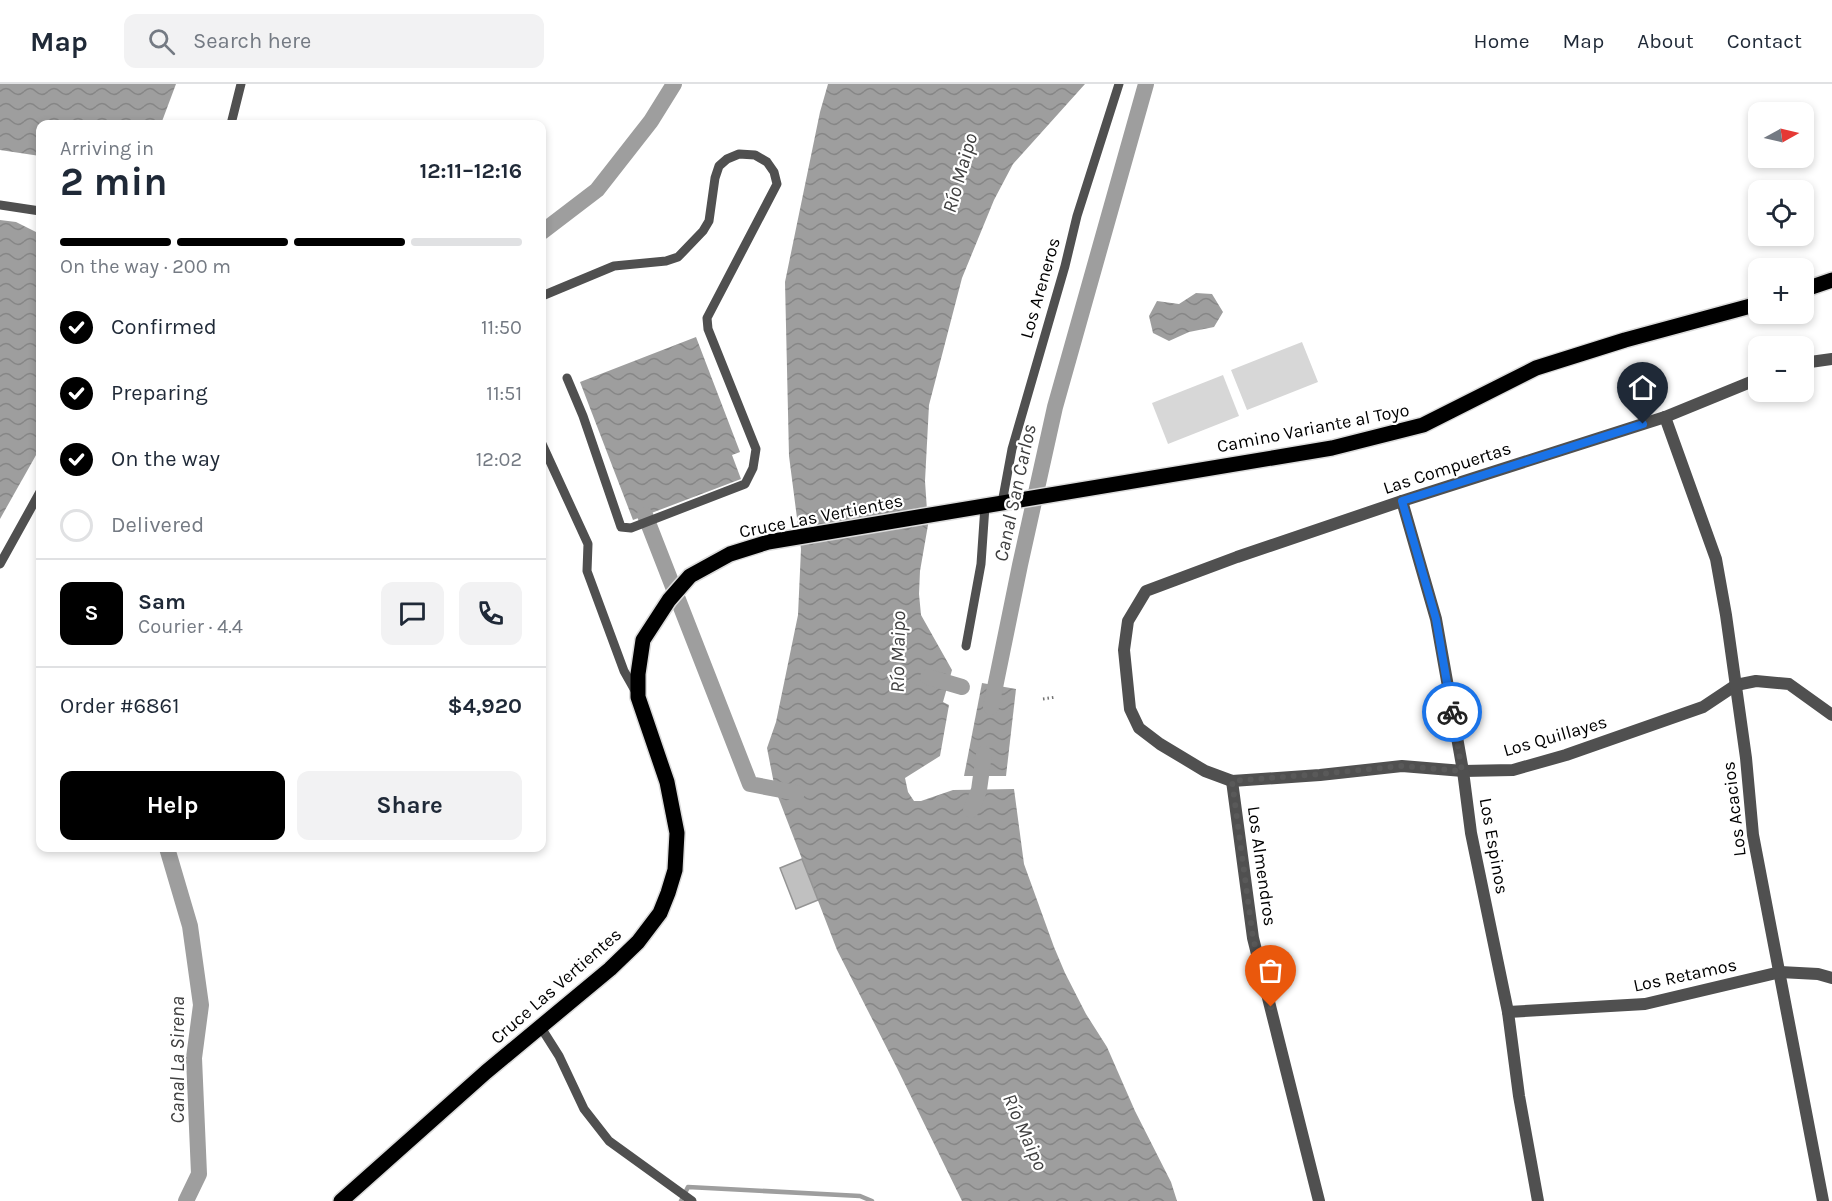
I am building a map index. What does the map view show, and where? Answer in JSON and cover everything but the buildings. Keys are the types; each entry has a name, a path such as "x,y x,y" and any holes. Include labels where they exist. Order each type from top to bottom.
{"main road":[{"path":"1814,286 1832,280"},
{"name":"Camino Variante al Toyo","path":"1070,491 1332,448 1423,425 1536,368 1625,340 1748,307"},
{"name":"Cruce Las Vertientes","path":"341,1201 486,1072 610,969 638,942 660,912 675,870 677,833 667,782 638,697 638,674 643,640 669,600 690,576 709,564 749,547 1070,491"}],"street":[{"path":"1814,361 1832,359"},
{"name":"Las Compuertas","path":"1232,781 1204,771 1160,744 1139,728 1130,710 1124,650 1128,621 1146,591 1402,501 1665,417 1748,383"},
{"name":"Los Acacios","path":"1665,417 1716,559 1746,758 1753,835 1823,1201"},
{"name":"Los Espinos","path":"1402,501 1436,619 1471,833 1508,1012 1538,1201"},
{"name":"Los Quillayes","path":"1232,781 1402,766 1462,771 1513,770 1566,755 1703,707 1736,685 1756,681 1789,684 1832,715"},
{"name":"Los Almendros","path":"1232,781 1253,938 1319,1201"},
{"name":"Los Retamos","path":"1508,1012 1645,1004 1780,972 1818,974 1832,978"}],"lane":[{"path":"232,120 241,84"},
{"name":"Los Areneros","path":"1005,502 1012,448 1065,266 1077,216 1119,84"},
{"path":"546,294 614,266 666,261 678,257 703,231 709,221 719,166 727,159 739,154 755,155 767,162 774,172 777,184 707,318 708,329 756,449 753,468 745,483 631,528 621,527 583,416 567,378"},
{"path":"0,205 36,210"},
{"path":"546,453 588,544 587,571 624,671 638,697"},
{"path":"0,564 36,499"},
{"path":"966,646 981,564 985,506"},
{"path":"540,1026 559,1056 584,1109 609,1141 692,1201"}],"path":[{"path":"1043,699 1056,697"}],"shaded area":[{"path":"1302,342 1318,382 1247,410 1231,370"},
{"path":"1223,375 1239,416 1168,444 1152,403"}],"water":[{"path":"0,84 176,84 162,120 36,120 36,155 0,150"},
{"name":"Río Maipo","path":"828,84 1085,84 1013,164 994,200 962,278 929,405 925,481 928,525 920,571 919,594 921,615 952,670 943,702 949,705 940,756 905,778 908,792 914,801 921,801 953,790 1014,789 1024,864 1054,947 1086,1014 1107,1047 1135,1111 1171,1182 1177,1201 962,1201 837,950 775,789 767,748 776,722 798,615 801,549 789,456 785,282 820,112"},
{"path":"0,220 16,222 36,232 36,455 0,519"},
{"path":"1196,293 1212,294 1223,312 1214,327 1189,332 1169,341 1153,333 1149,316 1157,301 1179,304"},
{"path":"696,337 740,452 732,455 741,479 633,520 580,382"},
{"path":"982,683 1016,689 1006,776 964,776"}],"waterway":[{"name":"Canal La Sirena","path":"546,229 597,190 651,121 674,84"},
{"name":"Canal San Carlos","path":"991,707 1055,407 1146,84"},
{"path":"645,515 750,784 797,793"},
{"path":"928,677 962,687"},
{"name":"Canal San Carlos","path":"971,810 979,790 984,754"},
{"name":"Canal La Sirena","path":"168,852 190,926 201,1005 194,1058 199,1174 186,1201"},
{"path":"681,1201 688,1187 860,1196 872,1201"}],"way so far":[{"path":"1271,1007 1253,938 1232,781 1402,766 1462,771 1452,712"}],"route":[{"path":"1452,712 1436,619 1402,501 1643,424"}]}
